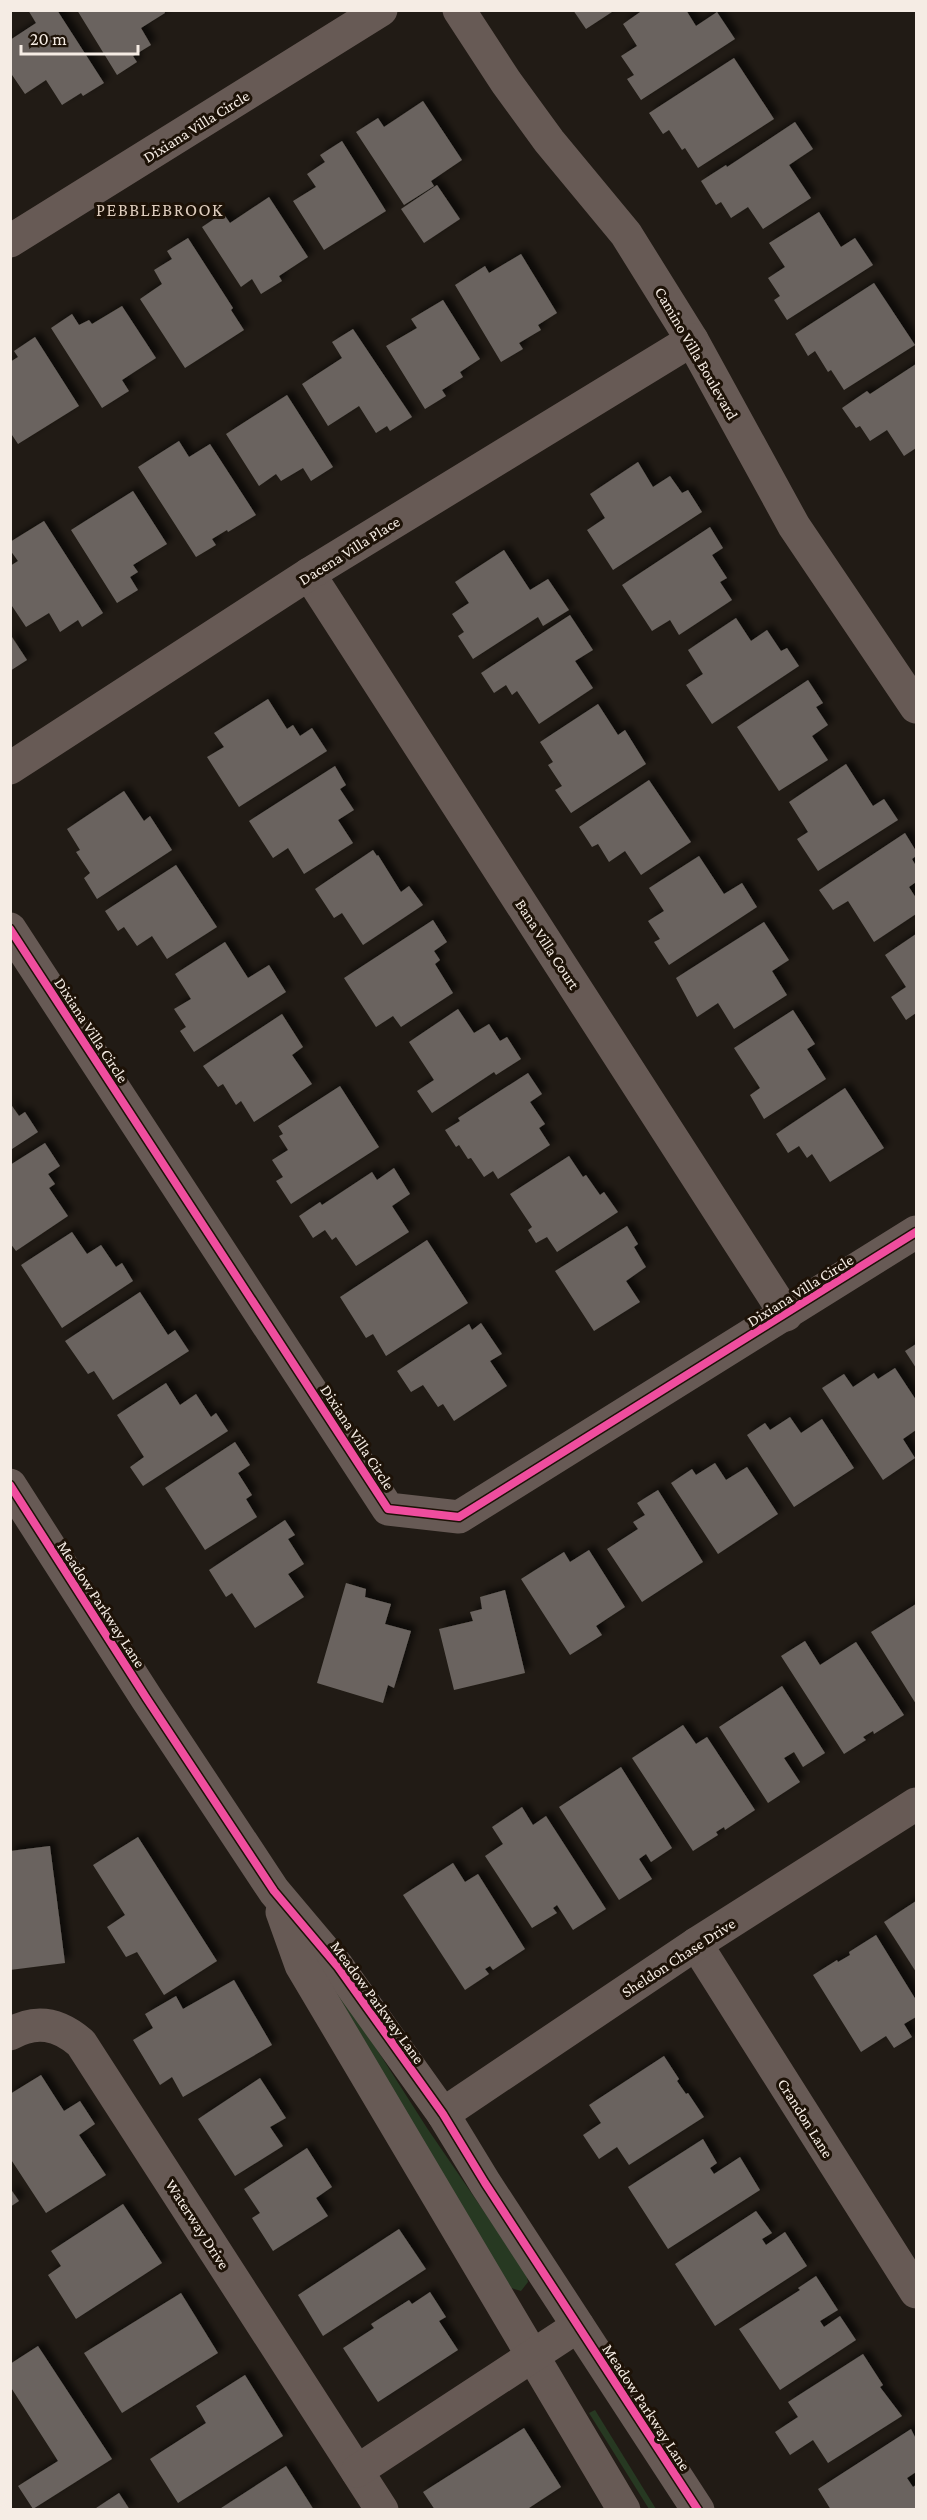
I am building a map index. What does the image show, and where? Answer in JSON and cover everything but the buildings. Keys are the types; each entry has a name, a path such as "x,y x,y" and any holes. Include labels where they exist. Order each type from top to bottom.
{"street":[{"name":"Dixiana Villa Circle","path":"10,241 381,10"},
{"name":"Camino Villa Boulevard","path":"459,10 506,82 549,141 626,234 692,340 794,526 916,707"},
{"name":"Dacena Villa Place","path":"10,768 309,574 692,340"},
{"name":"Bana Villa Court","path":"309,574 786,1315"},
{"name":"Dixiana Villa Circle","path":"10,929 388,1509 459,1517 916,1232"},
{"name":"Meadow Parkway Lane","path":"10,1485 147,1699 274,1891 338,1967 443,2114 484,2183 698,2510"},
{"name":"Sheldon Chase Drive","path":"443,2114 696,1944 916,1804"},
{"name":"Meadow Parkway Lane","path":"274,1891 301,1965 624,2510"},
{"name":"Crandon Lane","path":"696,1944 916,2292"},
{"name":"Waterway Drive","path":"10,2034 27,2026 54,2026 69,2032 81,2043 382,2510"},
{"path":"357,2471 578,2326"}],"green space":[{"path":"323,1965 427,2128 526,2273 528,2282 521,2291 511,2288 316,1970"},
{"path":"595,2410 656,2509 649,2509 589,2413"}],"cycle path":[{"path":"10,929 388,1509 459,1517 916,1232"},
{"path":"10,1485 147,1699 274,1891 338,1967 443,2114 485,2183 698,2510"}],"district":[{"name":"PEBBLEBROOK","path":"160,210"}]}
